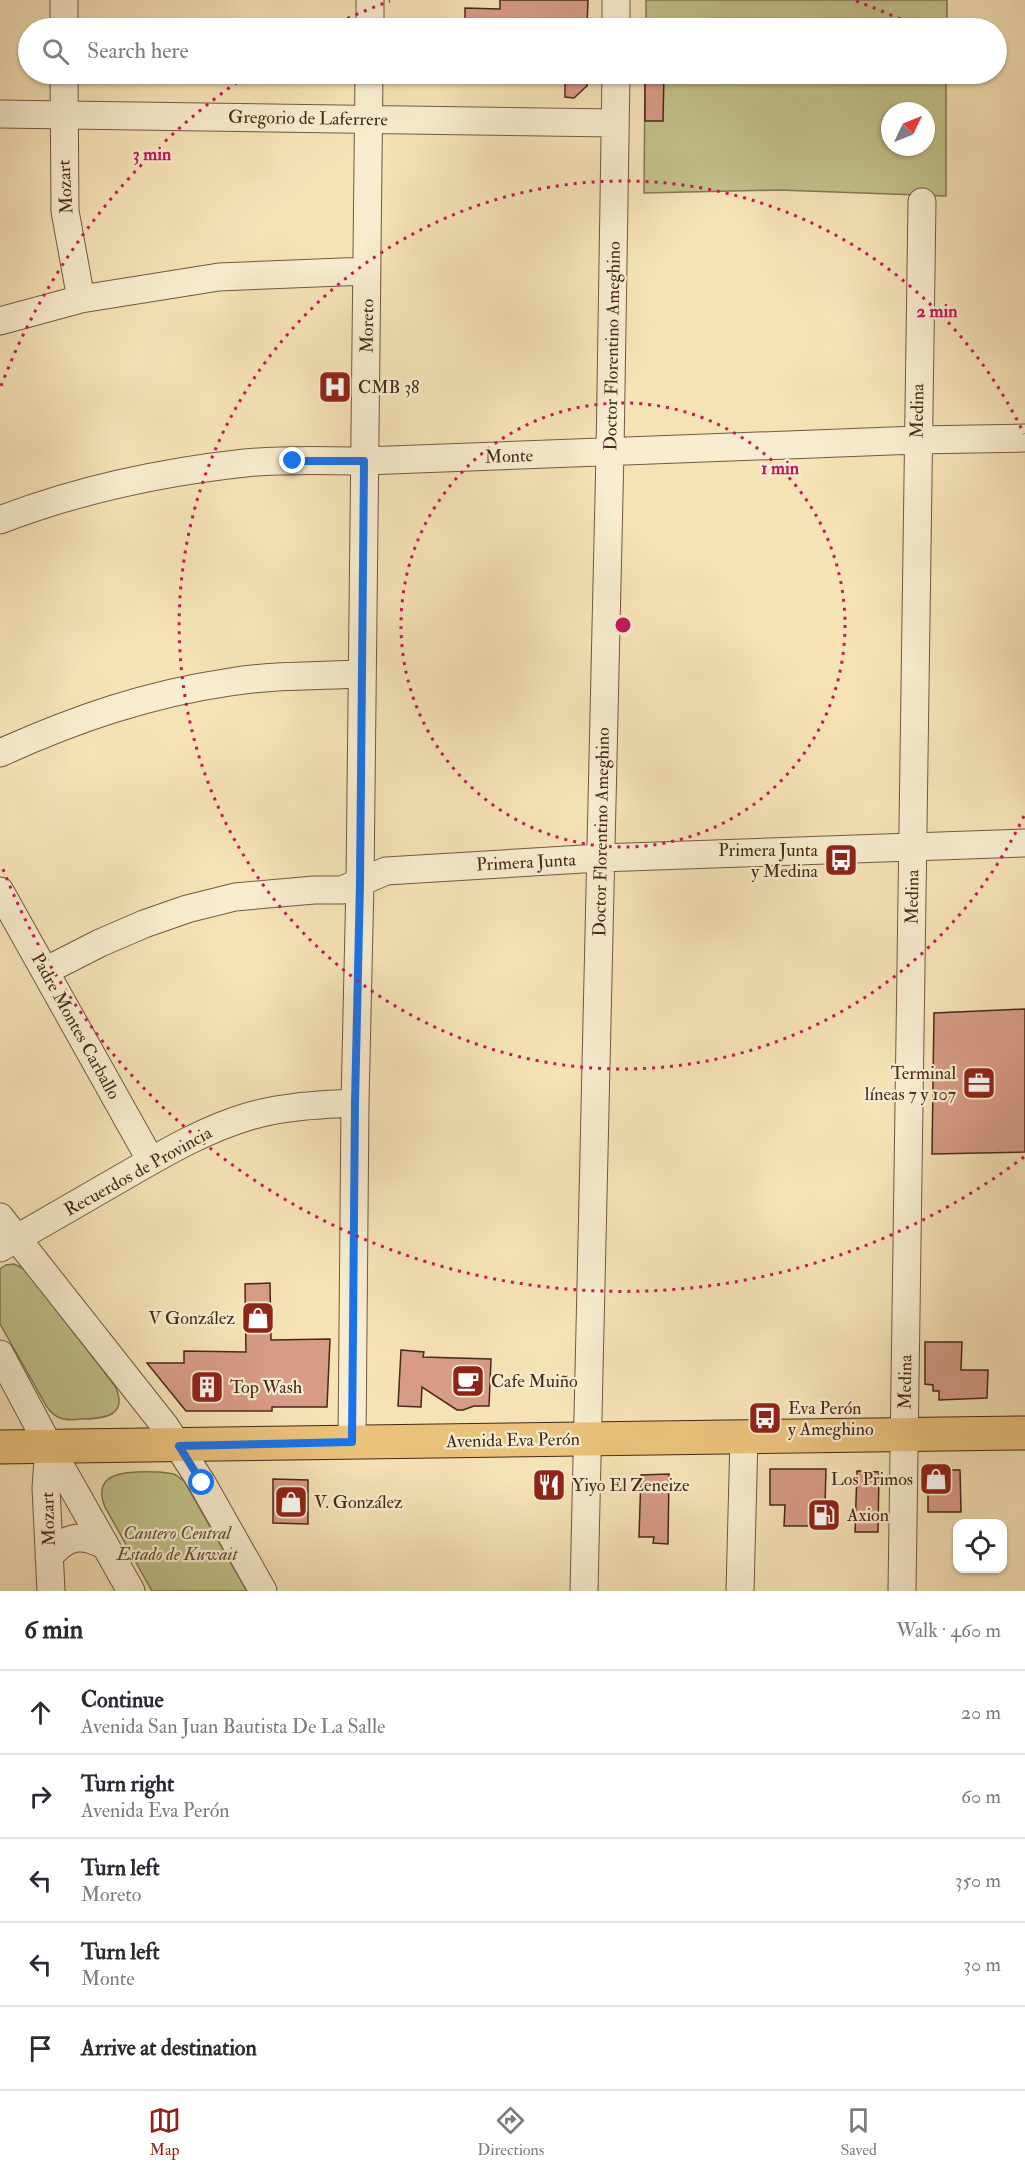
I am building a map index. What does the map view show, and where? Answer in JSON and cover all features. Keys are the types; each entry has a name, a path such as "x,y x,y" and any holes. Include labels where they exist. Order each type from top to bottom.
{"main road":[{"name":"Avenida Eva Perón","path":"0,1447 1025,1433"}],"street":[{"path":"64,0 64,18"},
{"path":"370,0 370,18"},
{"path":"616,0 616,18"},
{"name":"Mozart","path":"64,84 65,211 81,299"},
{"name":"Moreto","path":"352,1442 369,84"},
{"name":"Doctor Florentino Ameghino","path":"584,1591 610,452 616,84"},
{"name":"Gregorio de Laferrere","path":"0,114 615,123"},
{"name":"Medina","path":"902,1591 922,202"},
{"path":"0,321 81,299 142,287 219,277 368,271"},
{"name":"Monte","path":"0,520 113,485 178,472 245,463 364,461 1025,438"},
{"path":"0,753 52,730 115,707 192,688 264,678 362,674"},
{"name":"Primera Junta","path":"45,971 100,943 187,909 235,897 294,891 342,890 386,871 600,858 1025,843"},
{"name":"Padre Montes Carballo","path":"0,891 151,1161"},
{"name":"Recuerdos de Provincia","path":"8,1244 187,1141 232,1122 251,1115 311,1105 355,1103"},
{"path":"0,1217 8,1244 179,1446 263,1591"},
{"path":"0,1354 131,1591"},
{"path":"740,1591 744,1437"},
{"name":"Mozart","path":"49,1446 46,1488 51,1591"},
{"path":"49,1557 59,1545 74,1538 90,1538 105,1545"}],"green space":[{"path":"646,0 947,0 947,18 646,18"},
{"path":"645,84 946,84 946,196 779,190 644,193"},
{"path":"14,1264 25,1269 115,1386 119,1404 117,1410 112,1414 98,1418 67,1420 55,1415 47,1407 0,1324 0,1269"},
{"name":"Cantero Central Estado de Kuwait","path":"160,1472 174,1474 184,1481 247,1591 152,1591 105,1507 102,1494 109,1478 118,1474"}],"building":[{"path":"500,0 588,0 587,18 465,18 465,8 500,9"},
{"path":"565,84 587,84 574,98 565,97"},
{"path":"645,84 664,84 663,121 645,121"},
{"name":"Terminal líneas 7 y 107","path":"1025,1009 1025,1152 932,1154 934,1013"},
{"path":"270,1283 271,1340 330,1339 327,1407 272,1407 272,1411 186,1411 147,1363 184,1363 184,1351 246,1352 245,1284"},
{"path":"925,1342 962,1342 961,1370 988,1370 987,1398 939,1400 939,1391 933,1391 933,1385 925,1384"},
{"path":"401,1350 424,1352 423,1357 491,1359 489,1406 474,1406 457,1410 422,1387 421,1407 398,1406"},
{"path":"770,1469 826,1469 825,1505 811,1504 810,1526 784,1526 785,1505 770,1505"},
{"path":"935,1470 960,1470 961,1512 928,1512 928,1476"},
{"path":"857,1471 879,1472 878,1532 855,1532"},
{"path":"669,1474 668,1544 653,1543 654,1537 639,1537 641,1475"},
{"name":"V. González","path":"273,1479 308,1480 308,1524 273,1523"}],"place":[{"name":"CMB 38","path":"335,387"},
{"name":"Primera Junta y Medina","path":"841,860"},
{"name":"Terminal líneas 7 y 107","path":"979,1083"},
{"name":"V González","path":"258,1318"},
{"name":"Cafe Muiño","path":"468,1381"},
{"name":"Top Wash","path":"207,1387"},
{"name":"Eva Perón y Ameghino","path":"765,1418"},
{"name":"Los Primos","path":"936,1479"},
{"name":"Yiyo El Zeneize","path":"549,1485"},
{"name":"V. González","path":"291,1502"},
{"name":"Axion","path":"824,1515"}],"route":[{"path":"202,1483 179,1446 352,1442 364,461 293,461"}]}
